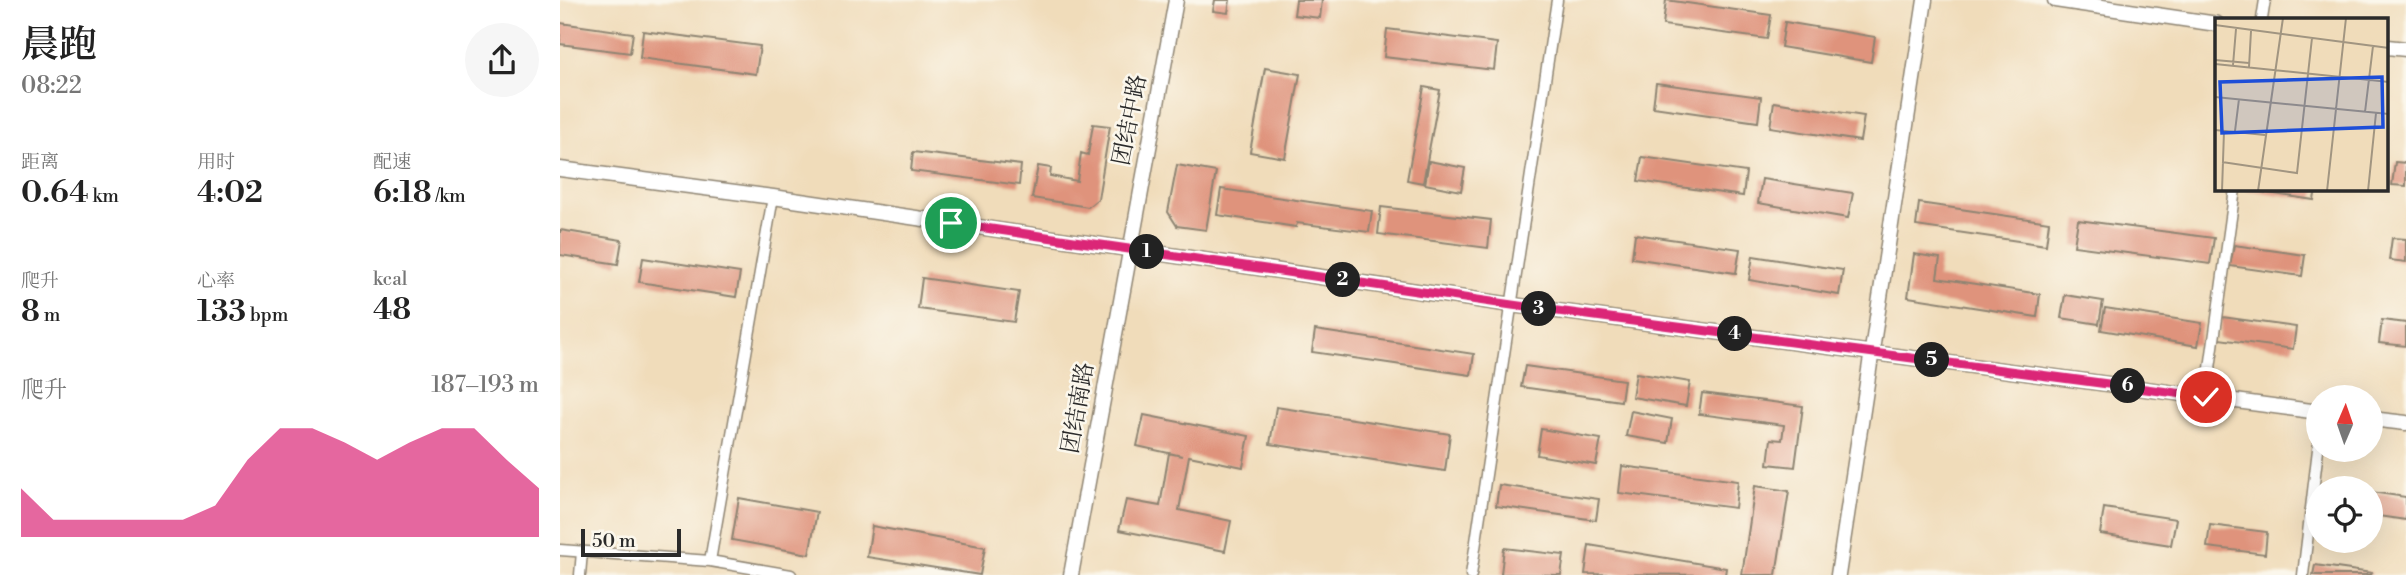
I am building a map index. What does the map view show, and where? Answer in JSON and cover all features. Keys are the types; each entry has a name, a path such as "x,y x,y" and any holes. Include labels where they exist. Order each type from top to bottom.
{"main road":[{"name":"团结中路","path":"1129,249 1176,0"},
{"path":"1838,575 1924,0"},
{"path":"2055,0 2215,23"},
{"path":"2388,47 2406,49"},
{"path":"560,169 773,197 1512,305 2306,410"},
{"name":"团结南路","path":"1071,575 1129,249"},
{"path":"2384,421 2406,424"}],"street":[{"path":"1471,575 1557,0"},
{"path":"2262,18 2265,0"},
{"path":"2206,397 2235,191"},
{"path":"710,561 773,197"},
{"path":"2303,575 2316,462"},
{"path":"560,550 710,561 791,575"},
{"path":"580,575 582,552"}],"building":[{"path":"1215,0 1230,0 1228,13 1213,11"},
{"path":"1296,0 1322,0 1320,18 1294,15"},
{"path":"1666,0 1771,15 1767,39 1663,25"},
{"path":"1785,22 1875,37 1871,62 1781,47"},
{"path":"560,23 633,33 630,53 560,44"},
{"path":"1387,29 1497,43 1494,70 1384,57"},
{"path":"643,31 760,46 756,74 640,58"},
{"path":"1265,68 1300,74 1285,158 1250,152"},
{"path":"1656,83 1761,97 1758,122 1653,107"},
{"path":"1424,87 1440,90 1423,183 1407,180"},
{"path":"1774,102 1864,116 1860,141 1770,127"},
{"path":"1093,124 1110,126 1098,199 1088,207 1032,198 1038,166 1051,168 1050,176 1077,181 1081,153 1088,155"},
{"path":"913,152 1021,165 1019,185 911,171"},
{"path":"1642,157 1746,172 1743,196 1638,181"},
{"path":"1429,161 1465,168 1461,191 1425,184"},
{"path":"2395,162 2406,163 2406,186 2392,185"},
{"path":"1177,165 1216,172 1206,230 1177,226 1168,212"},
{"path":"1762,179 1853,193 1848,218 1758,203"},
{"path":"1221,189 1372,211 1369,232 1297,223 1296,227 1217,215"},
{"path":"2254,191 2316,191 2314,200"},
{"path":"1919,203 2049,222 2046,245 1916,226"},
{"path":"1381,207 1491,220 1488,248 1378,234"},
{"path":"2078,220 2214,238 2210,264 2074,246"},
{"path":"560,230 622,240 618,264 560,255"},
{"path":"1635,234 1740,249 1736,273 1632,258"},
{"path":"2392,238 2406,239 2406,262 2389,260"},
{"path":"2234,245 2305,255 2302,276 2230,266"},
{"path":"1914,254 1940,258 1937,278 2040,294 2037,317 1908,297"},
{"path":"1753,256 1843,270 1839,295 1749,280"},
{"path":"643,258 740,273 736,297 639,282"},
{"path":"922,278 1019,292 1014,322 918,309"},
{"path":"2065,295 2103,301 2099,324 2061,318"},
{"path":"2105,308 2202,323 2198,346 2101,330"},
{"path":"2222,317 2296,327 2293,349 2219,339"},
{"path":"2382,320 2406,323 2406,346 2379,343"},
{"path":"1315,330 1474,354 1471,375 1312,352"},
{"path":"1525,366 1624,380 1621,401 1521,387"},
{"path":"1636,373 1690,382 1686,406 1632,397"},
{"path":"1702,393 1803,406 1795,467 1768,464 1771,439 1782,440 1784,425 1699,414"},
{"path":"1276,407 1450,434 1445,471 1270,444"},
{"path":"1631,411 1672,419 1668,443 1626,436"},
{"path":"1144,415 1249,436 1243,467 1189,456 1179,510 1231,521 1225,551 1119,530 1126,500 1160,506 1169,453 1137,446"},
{"path":"1541,429 1601,439 1596,465 1537,455"},
{"path":"1622,466 1738,481 1735,508 1619,493"},
{"path":"1499,485 1599,499 1596,520 1496,506"},
{"path":"1755,486 1789,491 1776,575 1742,575"},
{"path":"2383,494 2406,497 2406,520 2383,517"},
{"path":"739,498 817,512 809,554 732,540"},
{"path":"2104,508 2176,519 2171,545 2100,534"},
{"path":"2210,525 2267,532 2265,554 2207,547"},
{"path":"872,526 985,547 980,575 867,557"},
{"path":"1589,545 1726,568 1725,575 1585,574"},
{"path":"1504,548 1564,555 1561,575 1501,574"},
{"path":"2315,565 2372,573 2313,575"}],"route":[{"path":"951,223 1512,305 2206,397"}]}
